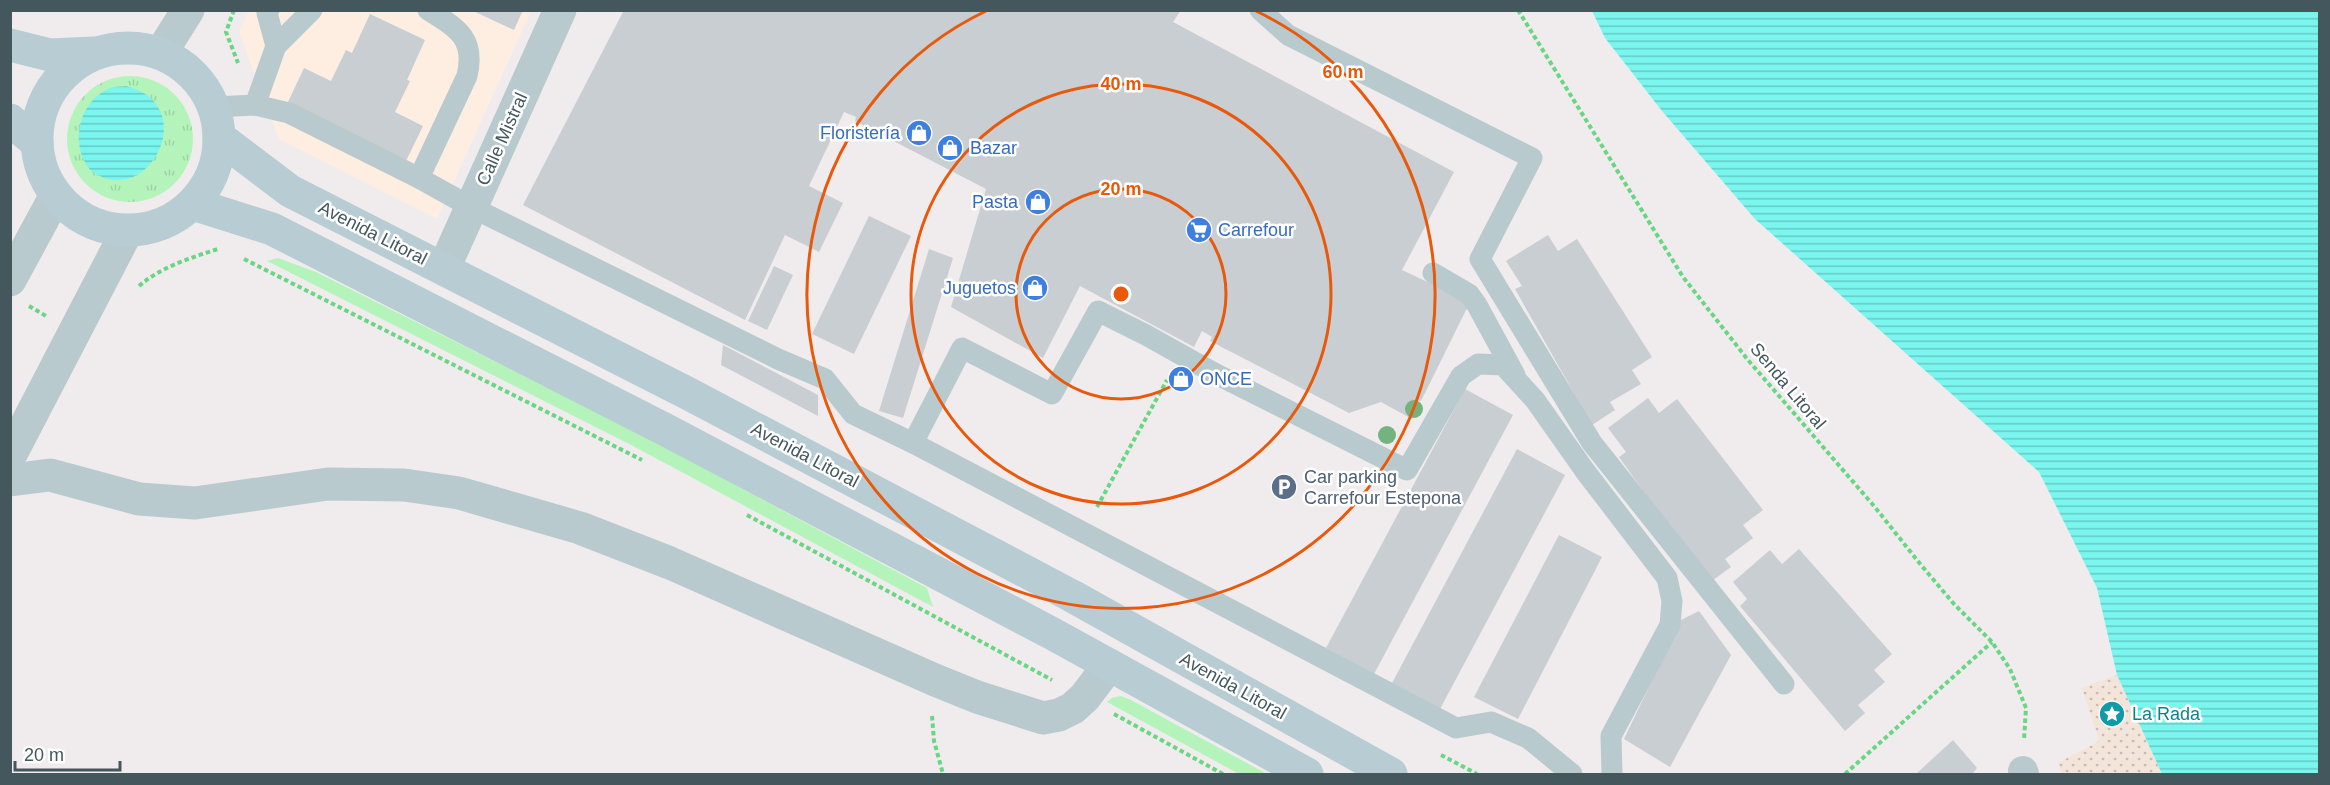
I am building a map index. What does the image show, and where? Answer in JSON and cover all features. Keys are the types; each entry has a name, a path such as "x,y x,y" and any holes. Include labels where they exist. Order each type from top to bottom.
{"main road":[{"path":"10,45 50,55 96,53"},
{"path":"117,47 140,48 161,53 184,66 202,84 217,123 217,163 208,185 193,204 180,215 146,229 127,231 100,226 76,214 56,195 42,170 37,143 39,114 51,88 71,67 96,53 117,47"},
{"path":"10,120 37,143"},
{"name":"Avenida Litoral","path":"217,123 290,191 689,394 1062,591 1391,774"},
{"path":"193,204 272,230 666,430 1109,665 1307,774"}],"street":[{"path":"161,53 188,10"},
{"name":"Calle Mistral","path":"444,268 560,10"},
{"path":"15,290 56,195"},
{"path":"10,456 127,231"},
{"path":"10,480 50,476 139,499 195,503 328,484 404,484 459,493 600,535 670,563 935,680 977,697 1043,718 1066,712 1085,698 1109,665"}],"lane":[{"path":"268,10 276,46"},
{"path":"255,105 276,46 312,10"},
{"path":"419,178 467,76 471,60 466,39 447,21 428,10"},
{"path":"1260,10 1288,35 1532,158 1480,259 1592,443 1784,684"},
{"path":"217,123 255,105 289,113 419,178 471,207 778,359 825,379 853,414 1084,532 1456,728 1491,722 1528,738 1572,774"},
{"path":"1433,273 1469,294 1478,305 1520,383"},
{"path":"913,443 962,348 1052,394 1098,311 1214,373 1407,470 1461,376 1478,364 1503,365 1535,400 1585,471 1667,578 1672,601 1670,625 1611,736 1612,774"}],"path":[{"name":"Senda Litoral","path":"1518,10 1683,278 1748,360 1874,506 1954,604 1992,642 2010,669 2026,708 2023,773"},
{"path":"134,290 150,277 186,260 220,249"},
{"path":"238,256 648,463"},
{"path":"15,290 75,333"},
{"path":"1084,532 1181,354"},
{"path":"742,512 1223,774"},
{"path":"1845,774 1992,642"},
{"path":"935,680 930,701 934,741 943,774"}],"shaded area":[{"path":"249,11 531,11 437,219 279,139 239,32"}],"green space":[{"path":"130,76 154,81 175,94 188,115 193,139 188,163 175,184 154,197 130,202 106,197 85,184 72,163 67,139 72,115 85,94 106,81"},
{"path":"278,258 316,272 638,433 927,588 933,607 633,446 267,261"},
{"path":"1121,696 1267,774 1239,774 1107,702"}],"sand":[{"name":"La Rada","path":"2117,675 2162,774 2062,774 2058,763 2099,741 2082,688"}],"water":[{"path":"1592,11 2319,11 2319,774 2162,774 2117,675 2097,588 2039,472 1755,219 1662,111 1605,38"},
{"path":"126,86 148,96 160,110 164,127 161,145 153,161 139,174 123,180 104,178 89,169 81,154 79,133 81,122 85,112 98,95 110,88"}],"building":[{"path":"471,10 523,10 514,30"},
{"name":"Carrefour","path":"624,10 1181,10 1173,22 1454,172 1402,270 1470,302 1421,401 1417,400 1410,407 1414,414 1412,419 1381,402 1349,413 1210,341 1212,337 1202,331 1194,347 1080,286 1043,358 951,307 986,189 855,121 856,117 844,112 809,186 843,203 819,252 785,235 745,320 523,205"},
{"path":"370,14 425,40 407,80 410,81 395,112 423,126 406,161 287,104 304,68 331,81 346,50 352,53"},
{"path":"869,216 911,236 854,354 812,334"},
{"path":"1548,235 1558,251 1577,239 1652,357 1632,370 1641,384 1610,402 1615,410 1592,425 1515,289 1522,286 1506,261"},
{"path":"929,249 953,258 903,418 879,411"},
{"path":"774,266 793,275 767,330 748,321"},
{"path":"723,345 818,395 818,416 721,365"},
{"name":"ONCE","path":"1180,375 1186,378 1182,384 1177,380"},
{"path":"1465,389 1513,415 1374,674 1326,648"},
{"path":"1648,398 1659,413 1677,399 1763,510 1743,525 1753,538 1725,559 1731,567 1709,583 1619,457 1626,452 1608,428"},
{"path":"1517,449 1565,475 1440,709 1392,683"},
{"path":"1559,535 1602,557 1518,719 1474,697"},
{"path":"1799,549 1892,654 1874,670 1885,682 1858,705 1865,713 1845,731 1740,606 1747,599 1733,582 1770,550 1782,564"},
{"path":"1699,611 1731,655 1670,767 1624,739 1681,620"},
{"path":"1953,740 1977,768 1972,774 1916,774"}],"place":[{"name":"Floristería","path":"919,133"},
{"name":"Bazar","path":"950,148"},
{"name":"Pasta","path":"1038,202"},
{"name":"Carrefour","path":"1199,230"},
{"name":"Juguetos","path":"1035,288"},
{"name":"ONCE","path":"1181,379"},
{"name":"Car parking Carrefour Estepona","path":"1284,487"},
{"name":"La Rada","path":"2112,714"}]}
